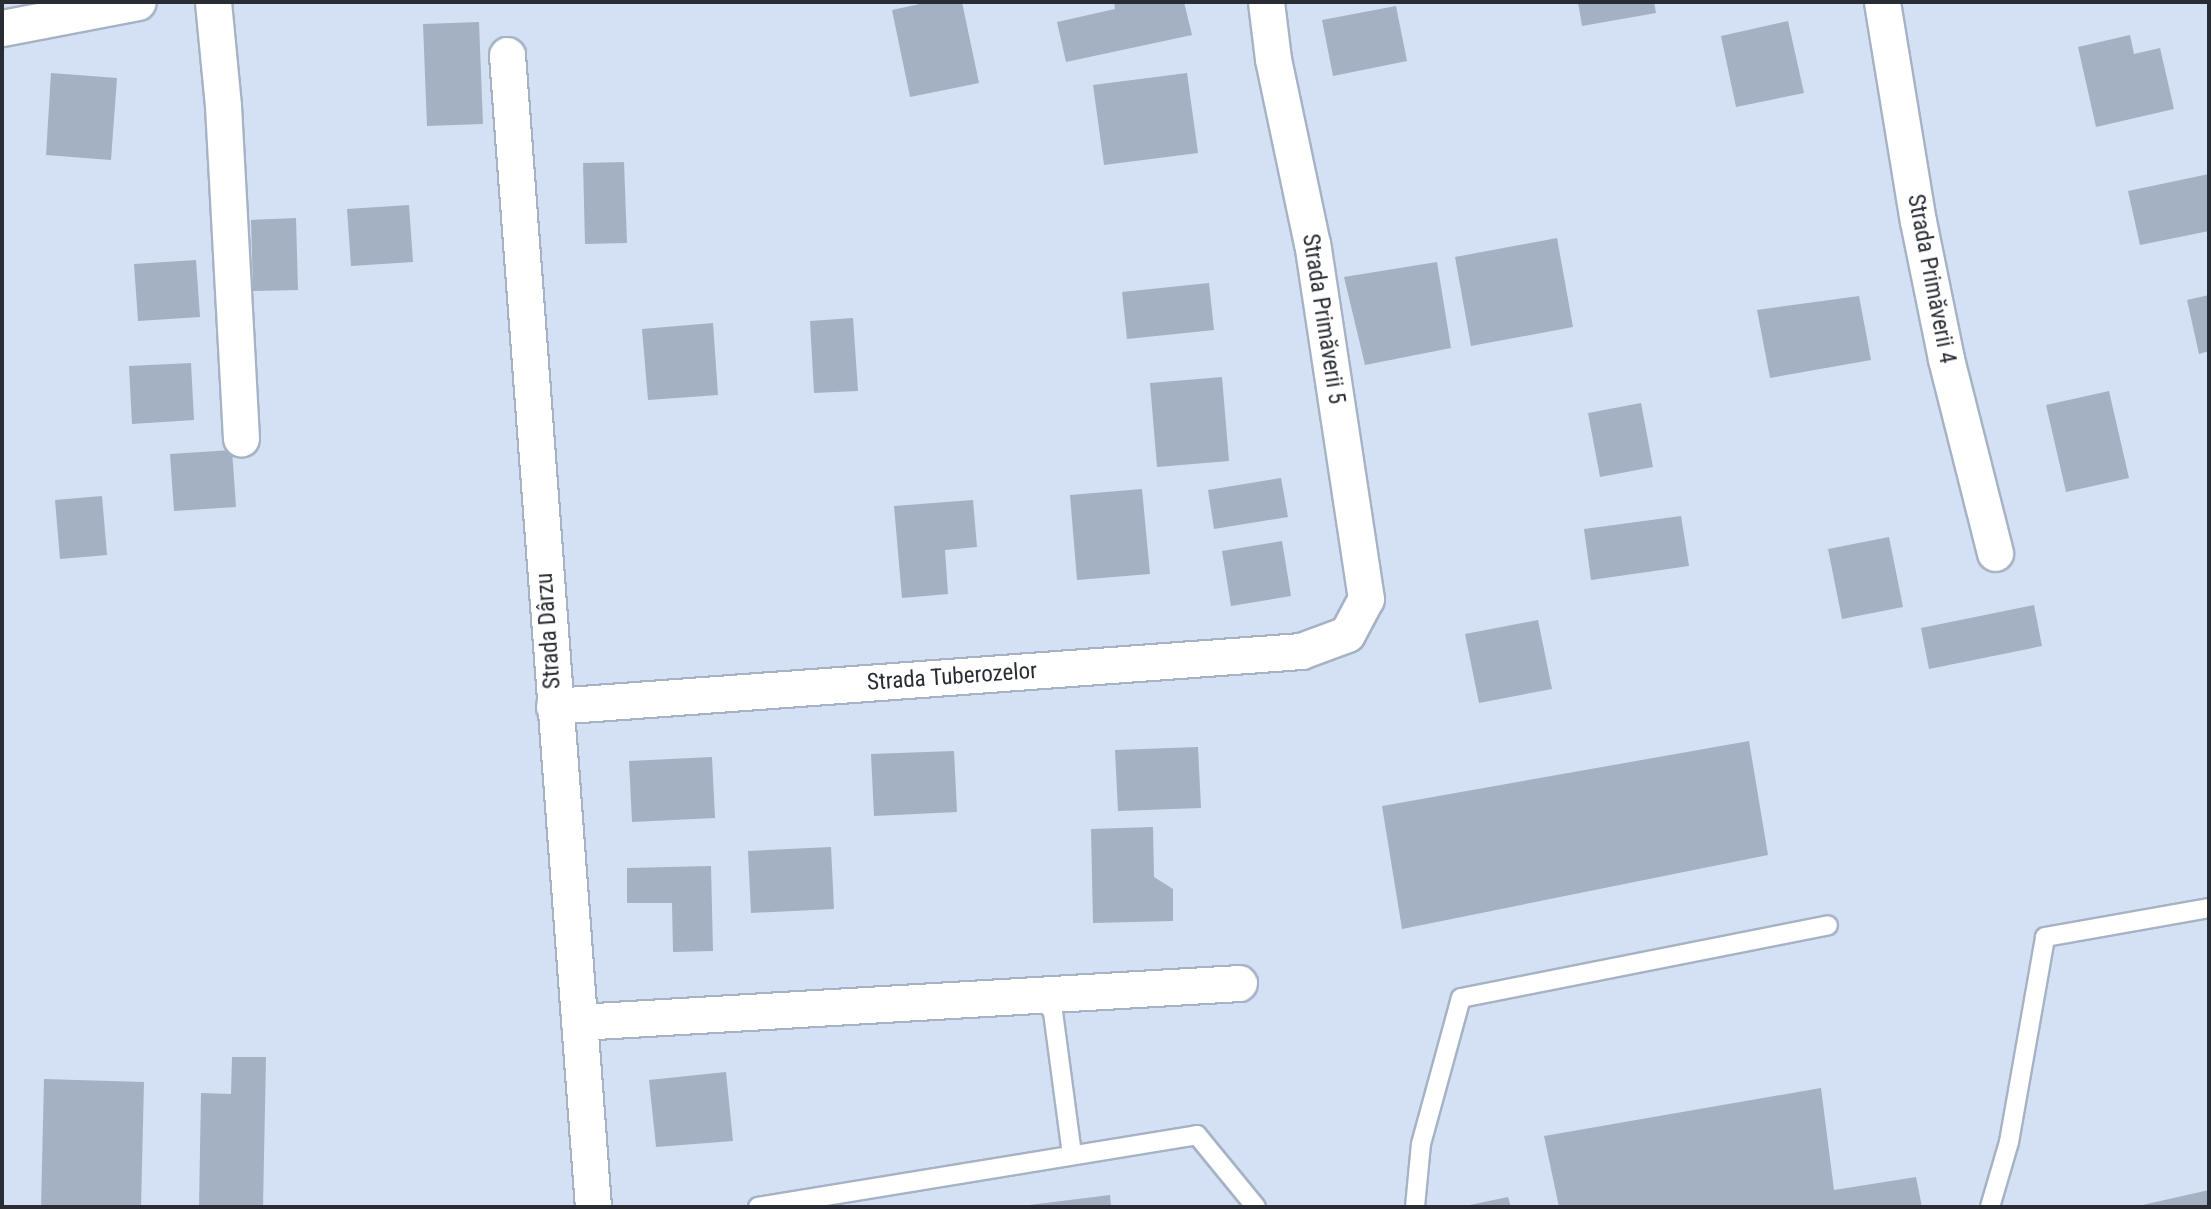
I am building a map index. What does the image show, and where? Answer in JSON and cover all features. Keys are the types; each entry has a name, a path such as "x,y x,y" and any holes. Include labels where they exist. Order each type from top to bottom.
{"street":[{"path":"2,28 138,2"},
{"path":"213,2 223,106 242,439"},
{"name":"Strada Primăverii 5","path":"1266,2 1273,59 1312,244 1366,599 1347,634"},
{"name":"Strada Primăverii 4","path":"1882,2 1920,234 1946,359 1995,553"},
{"name":"Strada Dârzu","path":"507,55 593,1207"},
{"name":"Strada Tuberozelor","path":"554,706 1301,651 1347,634"},
{"path":"579,1022 1239,983"}],"lane":[{"path":"1990,1207 2009,1142 2045,937 2209,908"},
{"path":"1415,1207 1421,1144 1461,998 1828,925"},
{"path":"1041,995 1053,1012 1072,1155"},
{"path":"758,1207 1197,1135 1256,1207"}],"building":[{"path":"929,2 962,2 979,83 910,97 892,10"},
{"path":"1114,2 1184,2 1192,35 1066,62 1057,22 1115,9"},
{"path":"1578,2 1654,2 1656,13 1582,26"},
{"path":"1396,6 1407,61 1333,76 1322,20"},
{"path":"1788,21 1804,93 1736,107 1721,36"},
{"path":"479,22 483,124 427,126 423,24"},
{"path":"2130,35 2134,54 2160,48 2174,109 2096,127 2078,47"},
{"path":"51,73 117,78 111,160 46,155"},
{"path":"1187,73 1198,153 1104,165 1093,85"},
{"path":"624,162 627,243 585,244 583,163"},
{"path":"2209,174 2209,231 2140,245 2128,191"},
{"path":"409,205 413,262 351,266 347,209"},
{"path":"296,218 298,290 253,291 251,220"},
{"path":"1557,238 1573,327 1471,346 1455,257"},
{"path":"196,260 200,317 138,321 134,264"},
{"path":"1437,262 1451,348 1365,365 1344,277"},
{"path":"1209,283 1214,330 1127,339 1122,292"},
{"path":"2209,295 2209,351 2199,354 2187,300"},
{"path":"1859,296 1871,360 1770,378 1757,310"},
{"path":"853,318 858,391 814,393 810,321"},
{"path":"713,323 718,395 648,400 642,329"},
{"path":"191,363 194,420 132,424 129,366"},
{"path":"1222,377 1229,461 1157,467 1150,383"},
{"path":"2109,391 2129,478 2066,492 2046,405"},
{"path":"1641,403 1653,467 1600,477 1588,413"},
{"path":"232,450 236,507 174,511 170,454"},
{"path":"1281,478 1288,517 1214,529 1208,490"},
{"path":"1142,489 1150,574 1077,580 1070,495"},
{"path":"102,496 107,555 60,559 55,500"},
{"path":"973,500 977,547 945,550 948,594 902,598 894,506"},
{"path":"1681,516 1689,566 1591,580 1584,529"},
{"path":"1889,537 1903,607 1842,619 1828,549"},
{"path":"1282,541 1291,596 1231,606 1222,551"},
{"path":"2034,605 2042,646 1929,669 1921,628"},
{"path":"1538,620 1552,689 1479,703 1465,634"},
{"path":"1749,741 1768,855 1402,929 1382,806"},
{"path":"1198,747 1201,808 1118,811 1115,750"},
{"path":"954,751 957,812 874,816 871,754"},
{"path":"712,757 715,818 632,822 629,761"},
{"path":"1153,827 1154,877 1173,889 1173,921 1093,923 1091,829"},
{"path":"831,847 834,909 751,913 748,851"},
{"path":"711,866 713,951 673,952 672,903 627,903 627,868"},
{"path":"232,1057 266,1057 263,1207 199,1207 201,1093 231,1094"},
{"path":"726,1072 733,1141 656,1147 649,1080"},
{"path":"44,1079 144,1082 141,1207 41,1207"},
{"path":"1821,1088 1834,1190 1916,1177 1922,1207 1559,1207 1544,1136"},
{"path":"2209,1190 2209,1207 2138,1207 2138,1206"},
{"path":"1110,1195 1111,1207 1021,1207 1021,1206"},
{"path":"1508,1197 1511,1207 1465,1207 1465,1206"}]}
